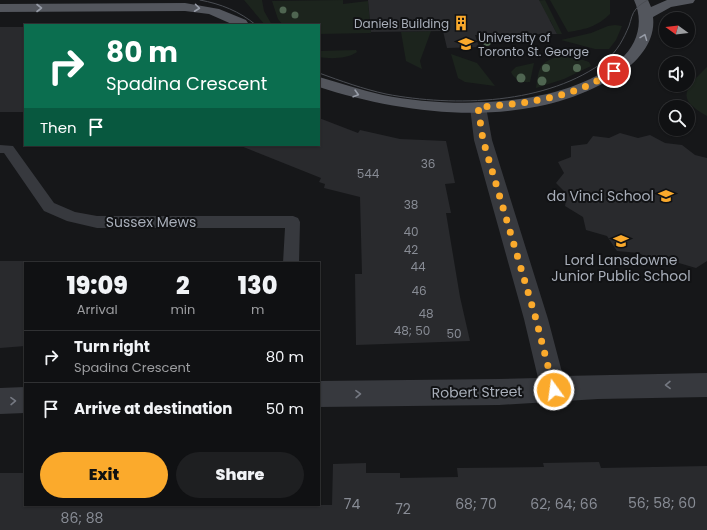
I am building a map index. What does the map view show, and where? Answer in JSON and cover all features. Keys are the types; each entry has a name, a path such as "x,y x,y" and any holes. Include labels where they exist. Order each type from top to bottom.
{"main road":[{"path":"320,82 360,95 388,101 440,107 508,105 564,94 587,86 606,76 622,65 634,54 642,41 646,29 647,15 641,0"},
{"path":"647,15 667,4 688,0"},
{"path":"236,6 242,24"},
{"path":"0,8 197,8 224,14 242,24"}],"street":[{"path":"478,107 483,140 536,319 554,390"},
{"name":"Robert Street","path":"320,394 554,390 598,386 707,385"},
{"path":"0,401 24,400"}],"lane":[{"name":"Sussex Mews","path":"0,149 8,149 50,208 72,217 97,222 293,222 291,262"}],"shaded area":[{"path":"244,0 262,0 264,11 271,24 264,24"},
{"path":"343,0 343,4 368,1 371,33 320,34 320,24 282,24 278,19 272,1"},
{"path":"545,0 562,34 557,34 550,20 544,20 533,1"},
{"path":"550,0 610,0 610,14 591,27 568,32"},
{"path":"608,26 622,26 616,40 609,49 595,49 561,40 591,33"},
{"path":"431,31 420,61 422,69 406,61 401,32"},
{"path":"356,50 357,52 348,56 328,58 320,57 320,51"},
{"path":"451,54 477,63 495,86 465,82 458,78"},
{"path":"558,57 581,59 589,62 591,66 564,79 536,88 539,72 543,64"},
{"path":"534,63 530,82 519,80 514,77 511,72 516,67"},
{"path":"707,67 707,116 695,108 695,100 688,100 687,98 687,92 695,92 695,80"}],"building":[{"name":"Daniels Building","path":"368,0 539,0 557,34 475,35 479,47 447,48 443,31 371,32"},
{"path":"0,27 24,27 24,112 0,112"},
{"path":"320,118 358,133 360,130 400,139 446,141 455,183 445,184 451,213 446,213 460,297 470,341 356,345 355,274 362,274 360,197 324,188 325,184 319,182 321,178 241,146 320,146"},
{"path":"620,133 638,138 650,135 665,143 682,145 695,155 707,158 707,261 696,268 672,261 659,264 639,253 617,251 607,236 586,230 583,217 565,206 567,194 556,183 564,173 558,162 571,157 571,146 587,144 593,136 609,138"},
{"path":"0,261 25,261 24,346 0,348"},
{"path":"599,462 601,468 707,466 707,530 0,530 0,473 24,473 24,506 320,506 332,505 333,464 366,463 366,473 400,473 400,478 458,477 457,468 544,467 543,463"}],"tram line":[{"path":"200,0 230,9 255,24"},
{"path":"320,73 369,90 413,98 470,101 500,99 529,94 557,86 583,75 606,60 617,49 635,11 640,5 648,0"}],"place":[{"name":"Daniels Building","path":"461,23"},
{"name":"University of Toronto St. George","path":"466,44"},
{"name":"da Vinci School","path":"666,196"},
{"name":"Lord Lansdowne Junior Public School","path":"621,241"}],"route":[{"path":"554,390 536,319 481,133 478,107 537,101 564,94 587,86 614,71"}]}
